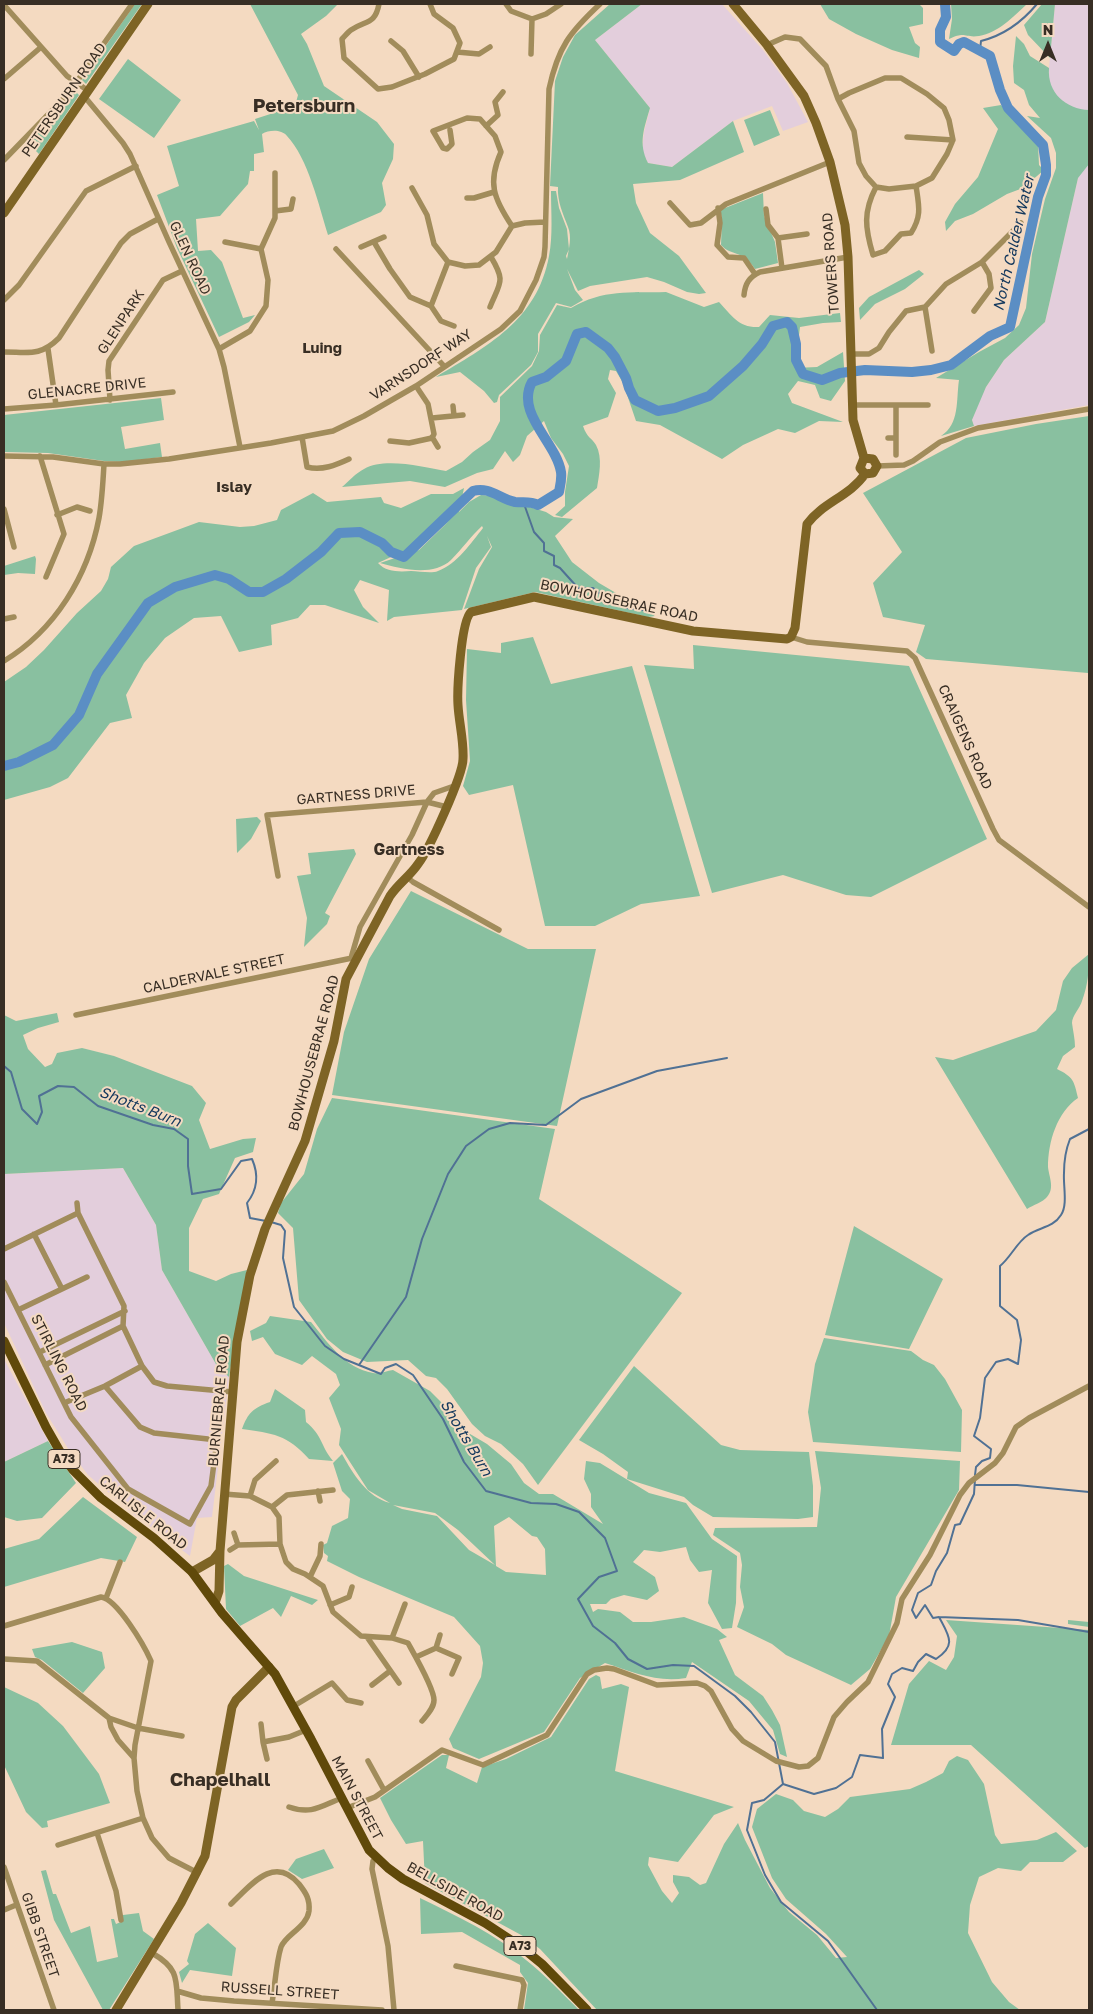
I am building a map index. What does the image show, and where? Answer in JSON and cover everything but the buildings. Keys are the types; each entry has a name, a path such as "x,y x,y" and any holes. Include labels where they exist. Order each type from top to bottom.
{"main road":[{"name":"CARLISLE ROAD","path":"4,1341 46,1427 73,1470 101,1498 154,1538 192,1572 215,1603 269,1667"},
{"name":"MAIN STREET","path":"269,1667 294,1706 363,1840 376,1858"},
{"name":"BELLSIDE ROAD","path":"376,1858 403,1879 485,1923 520,1946 542,1964 588,2010"}],"street":[{"path":"4,160 68,94 132,4"},
{"name":"PETERSBURN ROAD","path":"4,213 148,4"},
{"path":"378,4 377,15 368,24 350,30 342,39 344,58 378,88 392,88 454,59 460,43 453,28 434,14 430,4"},
{"path":"506,4 512,11 532,19 546,14 561,4"},
{"name":"VARNSDORF WAY","path":"4,456 40,456 104,464 154,461 333,431 416,386 501,329 520,310 531,292 544,257 549,89 556,61 569,36 579,23 600,4"},
{"name":"TOWERS ROAD","path":"733,4 767,45 804,96 830,162 845,225 848,256 853,420 864,458"},
{"name":"GLEN ROAD","path":"4,5 40,48 86,93 123,142 136,166 182,272 219,349 240,447"},
{"path":"531,54 532,19"},
{"path":"767,45 785,37 800,39 826,66 838,99 854,131 859,163 866,176 876,187 916,186 932,178 947,154 952,140 949,120 944,108 927,94 901,78 885,78 838,99"},
{"path":"391,41 403,51 419,77"},
{"path":"457,52 479,54 490,47"},
{"path":"4,79 40,48"},
{"path":"486,126 498,115 495,102 503,92"},
{"path":"450,130 452,144 447,149 441,147 433,132 467,118 480,119 495,136 501,152 495,167 494,192 498,206 512,226"},
{"path":"907,137 952,140"},
{"path":"670,203 690,225 701,223 718,208 830,162"},
{"path":"4,300 19,285 86,192 136,166"},
{"path":"219,349 250,331 266,306 268,280 261,249 275,218 275,173"},
{"path":"876,187 868,204 866,220 873,255 885,251 901,234 911,232 918,222 920,206 916,186"},
{"path":"412,188 427,215 434,244 448,262 465,266 479,265 496,252 512,226 525,222 545,222"},
{"path":"467,198 474,198 494,192"},
{"path":"275,211 291,209 293,199"},
{"path":"718,208 720,223 716,245 728,257 744,258 755,274"},
{"path":"766,210 768,225 778,238 782,268"},
{"path":"4,352 37,352 48,349 58,338 121,243 130,234 158,219"},
{"path":"851,358 869,354 879,348 888,332 906,311 925,307 946,284 982,262 1021,223"},
{"path":"778,238 807,234"},
{"path":"361,248 384,237"},
{"path":"226,242 261,249"},
{"path":"374,242 390,270 410,296 431,306 441,321 454,326"},
{"path":"336,249 444,366"},
{"path":"744,295 745,286 755,274 848,256"},
{"path":"490,308 501,280 498,269 491,257"},
{"path":"431,306 448,262"},
{"path":"974,311 991,288 989,274 982,262"},
{"name":"GLENPARK","path":"110,400 109,361 163,280 182,272"},
{"path":"925,307 932,351"},
{"path":"48,349 56,406"},
{"path":"416,386 428,404 432,418 432,437 438,447"},
{"name":"GLENACRE DRIVE","path":"4,409 56,406 174,392"},
{"path":"853,404 928,405"},
{"path":"896,405 896,456"},
{"path":"453,406 454,416"},
{"path":"877,466 904,465 940,442 978,428 1089,409"},
{"path":"432,418 462,415"},
{"path":"302,437 307,467 315,469 335,466 349,459"},
{"path":"390,440 409,443 427,440 432,437"},
{"path":"888,438 896,438"},
{"path":"40,456 63,538 46,577"},
{"path":"865,474 860,468 864,458 873,459 877,466"},
{"path":"4,661 32,640 47,624 70,594 80,577 92,549 99,517 104,464"},
{"path":"791,637 795,628 807,524 813,516 858,484 865,474 873,473 877,466"},
{"path":"57,515 77,507 90,511"},
{"path":"4,509 14,547"},
{"name":"BOWHOUSEBRAE ROAD","path":"274,1206 305,1141 334,1041 346,978 354,958 390,896 419,864 447,807 463,761 458,683 464,632 468,616 471,612 534,597 694,631 781,640 791,637"},
{"path":"4,619 14,617"},
{"name":"CRAIGENS ROAD","path":"791,637 807,642 907,651 915,658 999,840 1089,906"},
{"path":"354,958 360,927 412,835 427,802 434,792 454,786"},
{"name":"GARTNESS DRIVE","path":"278,876 266,815 427,802 447,807"},
{"path":"407,876 413,882 499,930"},
{"name":"CALDERVALE STREET","path":"76,1015 354,958"},
{"path":"77,1203 78,1213 124,1306 123,1326 142,1366 154,1382 167,1386 233,1392"},
{"name":"BURNIEBRAE ROAD","path":"215,1603 219,1591 224,1494 237,1342 250,1275 264,1230 274,1206"},
{"path":"4,1249 78,1213"},
{"path":"34,1234 62,1289"},
{"path":"18,1310 87,1277"},
{"name":"STIRLING ROAD","path":"4,1282 71,1417 128,1490 190,1524 211,1486 217,1440 154,1433 140,1427 105,1386"},
{"path":"40,1352 125,1311"},
{"path":"46,1364 123,1326"},
{"path":"64,1403 105,1386 142,1366"},
{"path":"347,1808 374,1797 442,1750 483,1765 547,1735 587,1674 594,1670 607,1668 657,1684 697,1683 705,1686 711,1691 732,1729 743,1741 776,1761 799,1767 808,1766 818,1758 834,1717 846,1702 868,1682 897,1623 902,1599 930,1555 968,1483 980,1476 1004,1453 1016,1427 1089,1386"},
{"path":"250,1496 256,1480 276,1461"},
{"path":"272,1506 287,1495 333,1490"},
{"path":"318,1491 320,1501"},
{"path":"224,1494 250,1496 272,1506 279,1517 280,1544 286,1562 323,1586 333,1612 361,1636 392,1638 408,1642 424,1672 434,1700 431,1709 422,1721"},
{"path":"234,1533 238,1545"},
{"path":"230,1550 238,1545 280,1544"},
{"path":"310,1577 320,1556 321,1544"},
{"path":"192,1572 213,1560 220,1551"},
{"path":"320,1556 326,1557"},
{"path":"106,1598 120,1562"},
{"path":"203,1565 214,1569 220,1579"},
{"path":"330,1605 349,1597 352,1586"},
{"path":"4,1626 101,1597 113,1603 128,1622 151,1660 134,1758 137,1791 143,1818 152,1838 169,1858 198,1872"},
{"path":"392,1638 406,1604"},
{"path":"436,1648 440,1635"},
{"path":"367,1637 399,1684"},
{"path":"416,1657 436,1648 459,1658 452,1674"},
{"path":"4,1659 37,1661 109,1718 138,1728 182,1736"},
{"path":"116,2010 152,1953 198,1872 205,1856 232,1707 236,1700 269,1667"},
{"path":"372,1686 390,1671"},
{"path":"294,1706 332,1683 347,1700 361,1703"},
{"path":"109,1718 111,1727 118,1740 134,1758"},
{"path":"261,1724 267,1759"},
{"path":"263,1742 289,1737 306,1730"},
{"path":"368,1761 384,1790"},
{"path":"289,1808 311,1811 342,1798"},
{"path":"58,1845 143,1818"},
{"path":"97,1833 116,1892 121,1920"},
{"name":"MAIN STREET","path":"376,1858 373,1861 372,1869 388,1946 394,2010"},
{"name":"GIBB STREET","path":"4,1867 54,2010"},
{"path":"231,1904 261,1875 272,1872 283,1872 293,1877 308,1895 309,1913 299,1928 281,1945 272,2003"},
{"path":"4,1910 16,1905"},
{"path":"152,1953 166,1962 172,1969 178,2010"},
{"path":"456,1966 522,1980 524,1986 520,2010"},
{"name":"RUSSELL STREET","path":"176,1991 201,1998 382,2010"}],"shaded area":[{"path":"642,4 722,4 763,50 787,83 808,122 783,131 772,106 733,121 672,167 648,163 642,151 644,132 650,108 595,40"},
{"path":"1055,4 1089,4 1089,405 974,426 972,420 980,399 1004,360 1045,322 1078,178 1048,78"},
{"path":"123,1168 156,1225 162,1270 217,1366 229,1377 212,1517 197,1518 190,1556 136,1516 88,1475 69,1450 46,1413 4,1323 4,1174"},
{"path":"4,1359 48,1441 4,1462"}],"green space":[{"path":"135,4 142,4 86,84 82,80"},
{"path":"250,4 338,4 326,16 301,34 324,86 377,122 394,144 393,159 382,183 386,205 381,212 328,235 307,169 294,145 282,132 271,131 262,134 264,152 254,154 254,171 250,171 248,184 220,216 196,219 198,251 211,250 222,262 243,318 255,315 249,322 219,337 177,248 157,195 179,186 167,146 254,121 259,130 255,119 295,106 298,95"},
{"path":"610,4 642,4 595,40 650,108 644,129 643,142 643,149 648,163 672,167 733,121 744,152 680,180 633,184 636,203 650,233 679,256 706,293 687,292 647,277 590,286 578,291 567,269 575,290 583,300 571,307 556,303 538,334 538,352 531,365 499,395 497,402 494,403 484,391 460,372 436,377 491,342 507,329 521,315 533,298 543,279 549,256 551,191 556,191 559,208 567,229 569,248 569,231 559,202 558,187 550,186 555,81 563,57 575,35"},
{"path":"820,4 919,4 923,8 923,24 909,27 915,43 920,47 919,58 892,50 856,34 829,19"},
{"path":"951,4 1027,4 993,32 979,36 962,35 949,39 952,19"},
{"path":"1042,4 1055,4 1050,58 1028,35 1024,25"},
{"path":"1016,36 1024,44 1030,56 1049,68 1051,85 1060,98 1073,107 1089,110 1089,164 1078,178 1045,322 1004,360 986,387 972,420 974,426 941,436 947,431 954,418 959,380 936,378 1005,338 1019,325 1026,308 1032,254 1045,199 1056,168 1056,153 1051,138 1027,116 1040,118 1029,105 1024,90 1014,83 1013,66"},
{"path":"128,59 181,100 154,138 99,99"},
{"path":"75,91 79,95 39,154 26,141 37,130 40,133 60,112 57,109"},
{"path":"1001,105 1038,144 1039,165 1044,170 1023,188 1007,194 973,214 955,221 946,231 945,222 955,204 978,177 998,129 983,108"},
{"path":"770,110 780,135 754,146 744,120"},
{"path":"763,193 764,216 775,242 778,263 755,269 746,258 725,249 721,245 722,218 720,210"},
{"path":"919,270 924,274 905,289 875,304 860,320 859,308 869,297"},
{"path":"666,292 704,307 719,302 736,320 752,327 759,327 770,315 799,318 840,313 841,322 800,327 795,368 817,367 843,352 845,381 831,401 820,398 815,385 798,381 788,394 792,403 843,422 819,421 795,433 778,429 743,445 722,459 660,425 636,421 623,383 616,371 610,370 608,379 616,393 608,417 583,426 598,450 600,466 597,488 562,517 555,515 565,506 569,466 551,438 544,421 527,436 520,455 513,462 505,451 493,469 477,473 445,487 410,481 342,487 355,475 372,465 393,463 446,471 462,462 490,440 500,421 500,397 532,366 539,351 540,335 557,305 571,308 594,298 617,293"},
{"path":"161,398 164,420 121,427 125,449 160,443 162,457 123,462 48,453 4,452 4,415"},
{"path":"1089,416 1088,673 926,659 916,652 925,625 883,617 873,583 902,552 863,493 966,438"},
{"path":"464,488 459,512 469,502 481,495 493,496 502,502 530,507 546,512 554,517 573,519 555,536 572,562 599,583 655,616 648,617 535,592 464,609 479,569 492,547 487,536 491,547 476,568 462,610 394,617 387,621 389,590 360,580 354,590 363,607 379,623 325,605 310,605 298,618 271,625 272,645 239,652 221,616 194,618 165,638 144,663 126,695 132,718 110,723 68,778 50,787 4,800 4,682 26,667 77,613 101,591 108,579 111,567 134,546 199,522 240,527 254,526 277,520 281,510 313,493 327,502 381,497 384,503 401,508 431,494 453,494","holes":["449,521 419,550 380,563 417,570 426,570 444,565 451,560 482,526 483,528 457,558 438,571 393,571 378,563 415,550"]},
{"path":"35,556 35,574 18,573 4,575 4,566"},
{"path":"533,637 551,684 632,666 700,896 641,904 595,926 545,926 513,785 469,795 463,786 470,761 466,700 467,649 501,653 501,643"},
{"path":"693,645 909,666 987,839 871,897 846,895 783,875 712,893 644,665 694,669"},
{"path":"257,817 261,821 251,839 237,853 236,819"},
{"path":"354,849 356,854 325,913 330,916 327,924 304,947 307,918 297,876 311,874 308,853"},
{"path":"411,891 528,949 596,949 557,1126 332,1095 344,1032 369,959"},
{"path":"1089,954 1086,989 1081,1004 1072,1020 1075,1047 1063,1056 1057,1069 1072,1080 1078,1098 1064,1111 1052,1138 1048,1157 1051,1190 1047,1197 1027,1209 935,1057 953,1060 1036,1031 1056,1010 1063,981 1072,968"},
{"path":"57,1013 59,1022 23,1035 28,1049 45,1067 52,1064 57,1053 82,1048 114,1056 192,1086 206,1103 199,1120 210,1149 243,1139 256,1138 253,1152 235,1158 219,1194 203,1199 189,1228 189,1271 216,1281 231,1274 247,1270 229,1377 217,1366 162,1270 156,1225 123,1168 4,1174 4,1015 16,1021"},
{"path":"332,1098 555,1129 539,1199 682,1293 538,1485 523,1464 501,1444 485,1436 472,1424 447,1389 436,1378 426,1376 408,1360 367,1362 343,1352 327,1339 299,1300 293,1228 278,1213 281,1203 304,1174 317,1129"},
{"path":"854,1226 943,1279 909,1349 825,1335"},
{"path":"270,1316 311,1322 338,1354 354,1366 373,1373 393,1370 430,1391 453,1414 465,1431 487,1444 511,1464 524,1483 539,1494 553,1494 603,1524 591,1507 591,1494 584,1479 586,1461 600,1463 649,1493 686,1503 712,1539 737,1556 736,1603 732,1628 722,1629 708,1603 712,1570 699,1572 690,1560 686,1547 660,1552 644,1550 633,1562 655,1577 659,1591 647,1600 624,1595 611,1599 606,1604 590,1604 593,1612 598,1609 620,1612 633,1622 651,1622 684,1617 717,1629 727,1637 719,1640 735,1675 763,1696 772,1710 780,1725 787,1757 780,1754 773,1730 749,1701 692,1662 686,1678 675,1679 645,1676 605,1663 580,1678 544,1732 479,1759 453,1748 449,1739 481,1677 483,1663 480,1646 454,1617 359,1577 327,1561 328,1556 324,1553 323,1545 327,1543 332,1526 348,1518 350,1499 342,1491 333,1463 342,1454 356,1477 368,1490 339,1445 341,1429 329,1398 340,1385 336,1374 312,1356 302,1365 275,1354 263,1337 252,1341 250,1331 266,1323","holes":["368,1490 390,1503 374,1496","393,1505 435,1513 458,1530 495,1565 469,1550 437,1516 402,1509","509,1517 532,1536 537,1537 545,1549 546,1575 506,1572 496,1566 494,1526"]},
{"path":"824,1338 911,1351 934,1365 945,1379 962,1410 961,1452 813,1442 808,1412 815,1364"},
{"path":"634,1366 721,1445 740,1450 809,1452 813,1486 813,1517 798,1519 713,1517 684,1497 627,1479 628,1472 579,1440"},
{"path":"275,1389 305,1410 306,1422 319,1436 333,1461 309,1459 294,1445 279,1436 242,1429 252,1412 259,1406 270,1402"},
{"path":"48,1441 76,1483 42,1518 17,1521 4,1517 4,1462"},
{"path":"815,1451 960,1461 959,1490 896,1597 889,1636 870,1669 851,1685 786,1655 772,1644 737,1627 744,1607 740,1587 742,1565 740,1553 713,1535 715,1528 817,1527 821,1488"},
{"path":"83,1497 137,1537 125,1562 101,1558 4,1587 4,1549 39,1539"},
{"path":"228,1564 244,1576 318,1600 312,1605 291,1596 281,1617 273,1608 240,1626 226,1609 224,1566"},
{"path":"946,1620 1089,1630 1089,1846 1085,1848 971,1745 891,1745 909,1684 929,1661 946,1670 954,1657 957,1636"},
{"path":"1068,1620 1089,1622 1089,1627 1068,1624"},
{"path":"72,1642 102,1652 105,1668 83,1693 42,1660 35,1657 32,1649"},
{"path":"596,1675 600,1677 602,1689 621,1684 629,1687 615,1771 734,1807 714,1815 678,1862 649,1857 648,1865 662,1891 672,1903 679,1893 673,1882 673,1875 689,1877 700,1885 706,1883 724,1844 738,1823 770,1888 789,1912 817,1935 836,1958 847,1957 826,1934 786,1899 772,1878 752,1827 757,1809 776,1794 793,1800 804,1811 825,1817 838,1809 850,1797 910,1789 943,1773 949,1761 957,1756 968,1760 984,1784 995,1835 1001,1844 1037,1840 1056,1832 1077,1851 1063,1862 1030,1862 1021,1871 998,1868 979,1877 970,1905 968,1933 992,1982 1009,2002 1020,2010 597,2010 540,1949 523,1936 425,1883 423,1841 406,1844 380,1798 442,1755 449,1755 446,1768 477,1783 482,1767 506,1759 551,1737 589,1679"},
{"path":"4,1687 38,1703 63,1726 99,1774 110,1803 47,1821 48,1827 42,1828 26,1812 4,1765"},
{"path":"324,1849 334,1868 302,1879 288,1870 296,1859"},
{"path":"46,1870 53,1894 56,1894 71,1933 90,1926 97,1962 118,1957 111,1919 114,1919 116,1924 123,1921 123,1915 139,1913 143,1931 154,1939 109,2010 103,2010 54,1920 41,1871"},
{"path":"420,1898 502,1942 540,1972 579,2010 524,2010 528,1983 520,1972 520,1965 462,1932 421,1934"},
{"path":"208,1923 236,1948 232,1976 190,1970 182,1983 179,1972 189,1964 187,1961 195,1934"}],"waterway":[{"name":"North Calder Water","path":"4,766 19,762 53,745 79,715 97,674 148,603 175,587 215,575 229,579 249,592 263,592 286,579 321,552 339,533 360,532 382,543 391,552 404,557 473,491 489,491 515,502 538,505 559,492 561,472 558,461 532,416 528,394 532,382 546,377 566,361 577,334 586,332 608,348 626,378 635,400 658,411 675,408 709,396 743,366 762,344 773,326 787,322 792,327 796,344 796,360 803,374 822,380 840,373 865,370 912,372 951,365 990,336 1010,327 1038,197 1046,175 1043,145 1008,108 1000,90 990,56 964,42 959,44 954,51 940,42 940,30 946,17 945,4"},
{"path":"980,50 981,41 998,35 1012,27 1037,4"},
{"path":"523,501 534,532 544,543 544,551 554,556 554,565 560,568 578,588 593,588 604,597 627,608 643,610"},
{"path":"359,1365 406,1297 422,1239 448,1174 466,1146 489,1129 510,1123 546,1125 581,1099 657,1071 727,1058"},
{"name":"Shotts Burn","path":"4,1066 11,1072 22,1109 37,1124 42,1112 39,1096 58,1086 74,1087 98,1106 153,1125 174,1129 188,1139 188,1166 192,1194 221,1189 241,1161 252,1159 256,1171 256,1182 251,1198 247,1203 250,1218 266,1221"},
{"path":"975,1475 976,1467 982,1461 990,1458 991,1449 974,1436 980,1418 985,1378 996,1362 1008,1359 1018,1364 1021,1340 1017,1320 1000,1306 1000,1266 1024,1238 1032,1232 1050,1225 1061,1215 1065,1195 1064,1165 1070,1139 1089,1129"},
{"name":"Shotts Burn","path":"271,1222 281,1225 285,1231 283,1258 294,1307 325,1346 344,1359 381,1374 385,1368 396,1364 413,1375 443,1419 464,1462 486,1491 531,1503 556,1504 579,1512 605,1538 617,1571 599,1577 578,1599 593,1626 615,1643 628,1659 647,1669 673,1665 694,1666 735,1696 751,1712 775,1742 783,1784 764,1800 752,1803 747,1830 765,1875 781,1902 828,1941 877,2010"},
{"path":"783,1784 814,1794 836,1788 852,1777 860,1755 883,1758 882,1729 895,1697 888,1684 892,1674 902,1668 913,1671 926,1654 936,1659 943,1654 949,1645 948,1635 939,1617 933,1618 925,1605 916,1618 912,1610 918,1593 931,1585 936,1571 947,1553 955,1525 960,1524 974,1494 975,1479"},
{"path":"975,1485 1017,1485 1089,1492"},
{"path":"939,1617 1018,1620 1089,1632"}],"district":[{"name":"Petersburn","path":"304,106"},
{"name":"Luing","path":"322,348"},
{"name":"Islay","path":"234,487"},
{"name":"Gartness","path":"409,850"},
{"name":"Chapelhall","path":"220,1780"}]}
